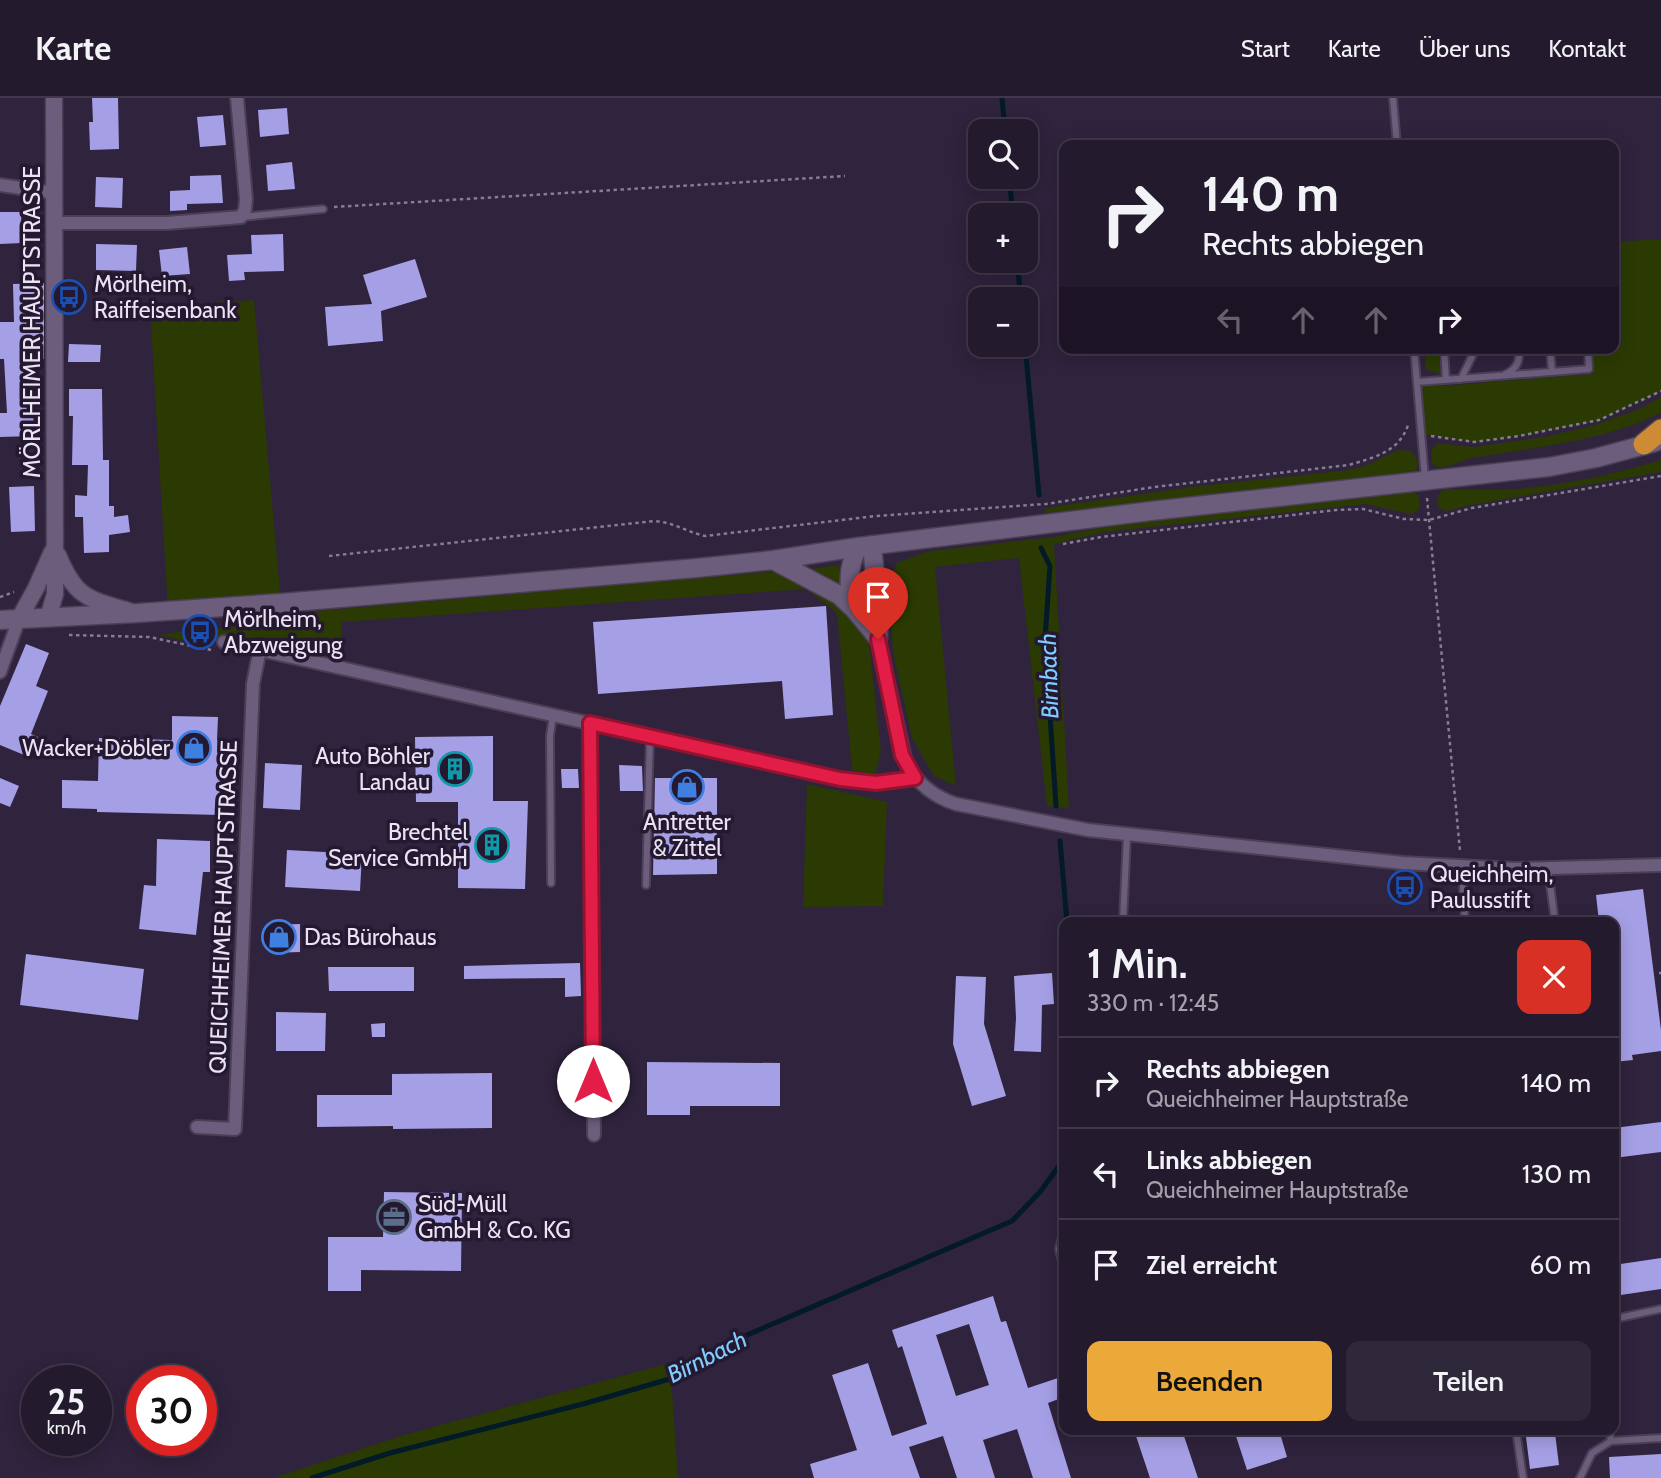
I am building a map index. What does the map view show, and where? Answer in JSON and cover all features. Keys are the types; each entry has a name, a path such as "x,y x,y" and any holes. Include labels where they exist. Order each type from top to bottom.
{"main road":[{"path":"0,620 138,613 773,560 1151,511 1572,463 1658,439"},
{"path":"854,608 848,576 849,566 865,546"},
{"path":"865,546 879,618 878,638"},
{"path":"773,560 827,587 854,608 878,638"}],"street":[{"name":"MÖRLHEIMER HAUPTSTRASSE","path":"48,618 55,594 54,98"},
{"path":"56,223 167,223 240,217 245,210 246,199 237,98"},
{"path":"0,185 55,192"},
{"name":"MÖRLHEIMER HAUPTSTRASSE","path":"55,546 67,578 75,589 97,602 138,613"},
{"name":"MÖRLHEIMER HAUPTSTRASSE","path":"19,619 55,546"},
{"path":"0,672 19,619"},
{"path":"878,638 902,755 915,778 939,798 956,804 1038,821 1127,835 1382,862 1548,869 1661,865"},
{"path":"224,642 840,779 876,783 915,778"},
{"name":"QUEICHHEIMER HAUPTSTRASSE","path":"197,1127 235,1129 253,684 260,649"},
{"path":"590,723 594,1135"}],"lane":[{"path":"1392,98 1396,140"},
{"path":"240,217 323,209"},
{"path":"1415,354 1425,481"},
{"path":"1444,354 1446,380"},
{"path":"1461,379 1473,354"},
{"path":"1499,377 1516,367 1520,354"},
{"path":"1550,354 1552,372"},
{"path":"1417,382 1589,369 1588,354"},
{"path":"551,883 550,736 553,715"},
{"path":"646,885 650,737"},
{"path":"1124,917 1127,835"},
{"path":"1461,867 1465,917"},
{"path":"1548,869 1554,917"},
{"path":"1619,1318 1661,1308"},
{"path":"1517,1435 1522,1478"},
{"path":"1610,1435 1611,1441"},
{"path":"1580,1478 1592,1453 1611,1441 1661,1438"}],"path":[{"path":"323,209 845,176"},
{"path":"1421,434 1474,442 1519,436 1599,420 1661,391"},
{"path":"329,555 654,521 669,522 705,536 876,516 1046,503 1154,487 1349,466 1379,456 1403,439 1411,415"},
{"path":"1063,544 1101,537 1336,509 1363,509 1404,519 1429,520 1472,508 1661,476"},
{"path":"1425,481 1461,867"},
{"path":"69,635 149,637 210,649"}],"green space":[{"path":"1661,239 1661,391 1599,420 1519,436 1474,442 1421,434 1417,382 1441,381 1442,386 1593,374 1592,354 1619,354 1619,242"},
{"path":"254,300 281,603 168,611 150,307"},
{"path":"1425,354 1439,354 1441,375 1426,369"},
{"path":"1661,397 1661,413 1615,431 1473,458 1446,467 1437,467 1432,463 1432,449 1438,443 1473,447 1544,437 1595,425 1637,410"},
{"path":"1398,450 1411,451 1416,457 1418,466 1406,476 1046,513 1045,508 1199,486 1350,470 1370,464"},
{"path":"1661,460 1661,472 1446,511 1439,508 1437,499 1441,491 1450,489 1531,488 1583,480"},
{"path":"1405,492 1418,495 1420,506 1411,514 1365,504 1104,532 1054,544 1069,808 1047,806 1019,558 935,567 956,786 934,776 912,738 894,657 886,584 898,562 930,551 1054,537 1109,526"},
{"path":"839,565 842,590 808,569"},
{"path":"793,570 858,620 869,644 881,751 875,775 852,770 837,613 806,589 342,622 340,655 231,635 203,645 159,635 190,630 191,638 204,638 205,630 219,629 236,618"},
{"path":"807,784 887,802 883,906 803,907"},
{"path":"670,1363 678,1478 273,1478 404,1435"}],"building":[{"path":"92,98 118,98 119,149 90,150"},
{"path":"287,108 289,134 260,137 258,110"},
{"path":"223,115 226,145 200,147 197,117"},
{"path":"292,162 295,189 268,191 266,165"},
{"path":"221,175 223,203 187,204 187,210 170,211 170,191 190,190 190,176"},
{"path":"96,177 123,178 122,208 95,207"},
{"path":"0,212 21,212 22,243 0,244"},
{"path":"283,234 284,271 244,272 245,280 229,281 227,255 252,254 251,235"},
{"path":"96,244 137,245 136,271 96,270"},
{"path":"187,247 190,274 162,276 159,250"},
{"path":"415,259 427,297 381,311 383,341 328,346 325,307 372,304 363,275"},
{"path":"44,283 44,359 31,359 34,436 0,437 0,413 7,413 4,359 0,359 0,322 14,322 13,284"},
{"path":"69,344 101,345 100,362 68,362"},
{"path":"69,389 102,389 103,460 109,460 109,506 114,506 114,517 128,515 130,532 109,535 109,552 84,553 83,517 75,517 75,495 87,496 88,465 72,465 73,416 69,416"},
{"path":"34,486 35,531 11,532 9,487"},
{"path":"826,606 833,715 785,719 782,681 598,694 593,622"},
{"path":"26,644 49,653 36,686 48,691 31,734 38,737 29,757 0,745 0,706"},
{"path":"172,716 218,717 217,740 222,740 220,815 97,812 97,809 62,808 62,780 98,781 99,738 172,740"},
{"path":"493,736 493,801 528,801 525,889 458,888 458,802 416,802 415,737"},
{"path":"265,763 302,765 300,810 263,808"},
{"path":"619,765 642,766 643,791 620,791"},
{"path":"561,769 578,769 579,788 562,788"},
{"path":"0,778 19,786 10,807 0,803"},
{"path":"655,778 717,778 717,874 653,875"},
{"path":"157,839 210,841 210,872 203,872 196,935 139,929 144,885 156,886"},
{"path":"287,850 362,854 360,891 285,887"},
{"path":"1643,889 1661,1030 1661,1051 1632,1055 1633,1060 1619,1061 1619,917 1598,917 1596,895"},
{"path":"300,924 300,952 271,953 270,925"},
{"path":"26,954 144,969 138,1020 20,1005"},
{"path":"580,963 581,996 565,997 565,978 464,979 464,966"},
{"path":"328,967 414,967 414,991 329,991"},
{"path":"1052,973 1054,1004 1042,1005 1041,1052 1014,1051 1014,976"},
{"path":"956,976 986,977 984,1024 1006,1096 972,1106 953,1044"},
{"path":"276,1012 326,1013 325,1051 276,1051"},
{"path":"385,1023 385,1037 372,1037 371,1024"},
{"path":"647,1062 780,1063 780,1106 690,1106 690,1115 647,1115"},
{"path":"492,1073 492,1128 317,1127 317,1095 392,1095 392,1074"},
{"path":"1661,1122 1661,1152 1619,1157 1619,1127"},
{"path":"384,1192 462,1193 461,1271 361,1270 361,1291 328,1291 328,1237 383,1237"},
{"path":"1661,1258 1661,1289 1619,1295 1619,1264"},
{"path":"993,1296 1001,1322 1006,1321 1028,1388 1059,1378 1059,1399 1048,1403 1071,1478 1033,1478 1017,1429 983,1440 995,1478 957,1478 943,1436 909,1447 920,1478 814,1478 810,1464 857,1450 832,1375 868,1363 892,1436 927,1424 902,1346 898,1348 892,1330","holes":["969,1324 989,1385 956,1396 936,1335"]},
{"path":"1136,1435 1184,1435 1198,1478 1150,1478"},
{"path":"1236,1435 1280,1435 1287,1457 1247,1470"},
{"path":"1555,1435 1559,1465 1530,1469 1526,1437"},
{"path":"1661,1454 1661,1478 1610,1478 1609,1457"}],"waterway":[{"name":"Birnbach","path":"1002,98 1004,119"},
{"name":"Birnbach","path":"1010,189 1012,203"},
{"name":"Birnbach","path":"1018,273 1020,287"},
{"name":"Birnbach","path":"1026,357 1039,495"},
{"name":"Birnbach","path":"1041,548 1050,566 1045,639 1056,806"},
{"name":"Birnbach","path":"1060,841 1067,917"},
{"name":"Birnbach","path":"312,1478 390,1453 583,1404 680,1376 747,1335 1012,1221 1040,1192 1059,1166"}],"place":[{"name":"Mörlheim, Raiffeisenbank","path":"69,297"},
{"name":"Mörlheim, Abzweigung","path":"200,632"},
{"name":"Wacker+Döbler","path":"194,748"},
{"name":"Auto Böhler Landau","path":"455,769"},
{"name":"Antretter & Zittel","path":"687,787"},
{"name":"Brechtel Service GmbH","path":"492,845"},
{"name":"Queichheim, Paulusstift","path":"1405,887"},
{"name":"Das Bürohaus","path":"279,937"},
{"name":"Süd-Müll GmbH & Co. KG","path":"394,1217"}],"route":[{"path":"593,1081 590,723 840,779 889,783 915,778 902,755 878,639"}]}
